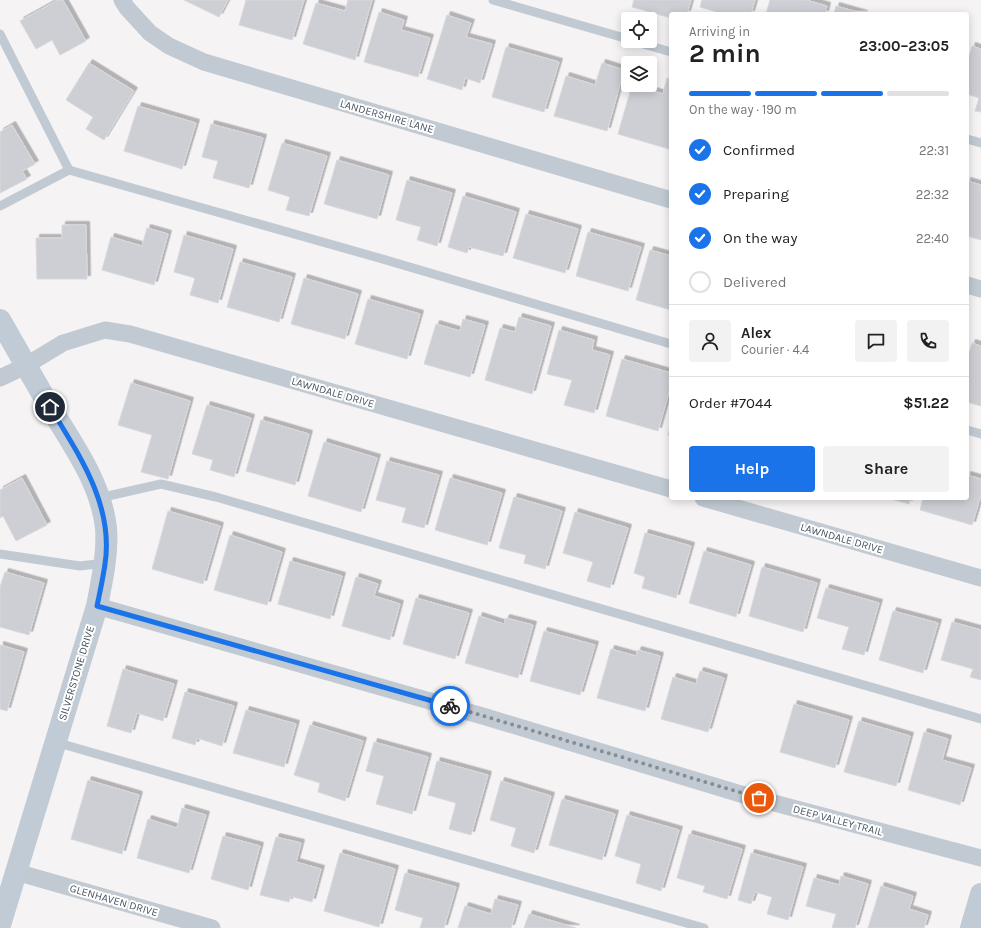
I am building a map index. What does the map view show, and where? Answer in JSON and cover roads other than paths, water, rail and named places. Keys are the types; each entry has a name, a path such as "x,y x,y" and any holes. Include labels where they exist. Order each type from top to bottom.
{"street":[{"name":"LANDERSHIRE LANE","path":"122,0 127,8 150,33 168,46 204,62 669,199"},
{"path":"969,286 981,289"},
{"name":"SILVERSTONE DRIVE","path":"0,320 83,461 99,498 106,528 106,563 97,606 0,925"},
{"name":"LAWNDALE DRIVE","path":"0,378 26,366 63,343 105,330 130,334 669,488"},
{"name":"LAWNDALE DRIVE","path":"710,500 981,578"},
{"name":"DEEP VALLEY TRAIL","path":"97,606 486,717 744,795 981,858"},
{"name":"GLENHAVEN DRIVE","path":"16,872 212,928"},
{"path":"971,928 981,894"}],"lane":[{"path":"493,0 621,37"},
{"path":"0,34 69,170"},
{"path":"657,48 669,51"},
{"path":"969,140 981,143"},
{"path":"0,206 69,170 379,258 669,343"},
{"path":"969,431 981,434"},
{"path":"99,498 161,484 216,497 981,719"},
{"path":"0,554 80,566 106,563"},
{"path":"55,742 704,928"}]}
